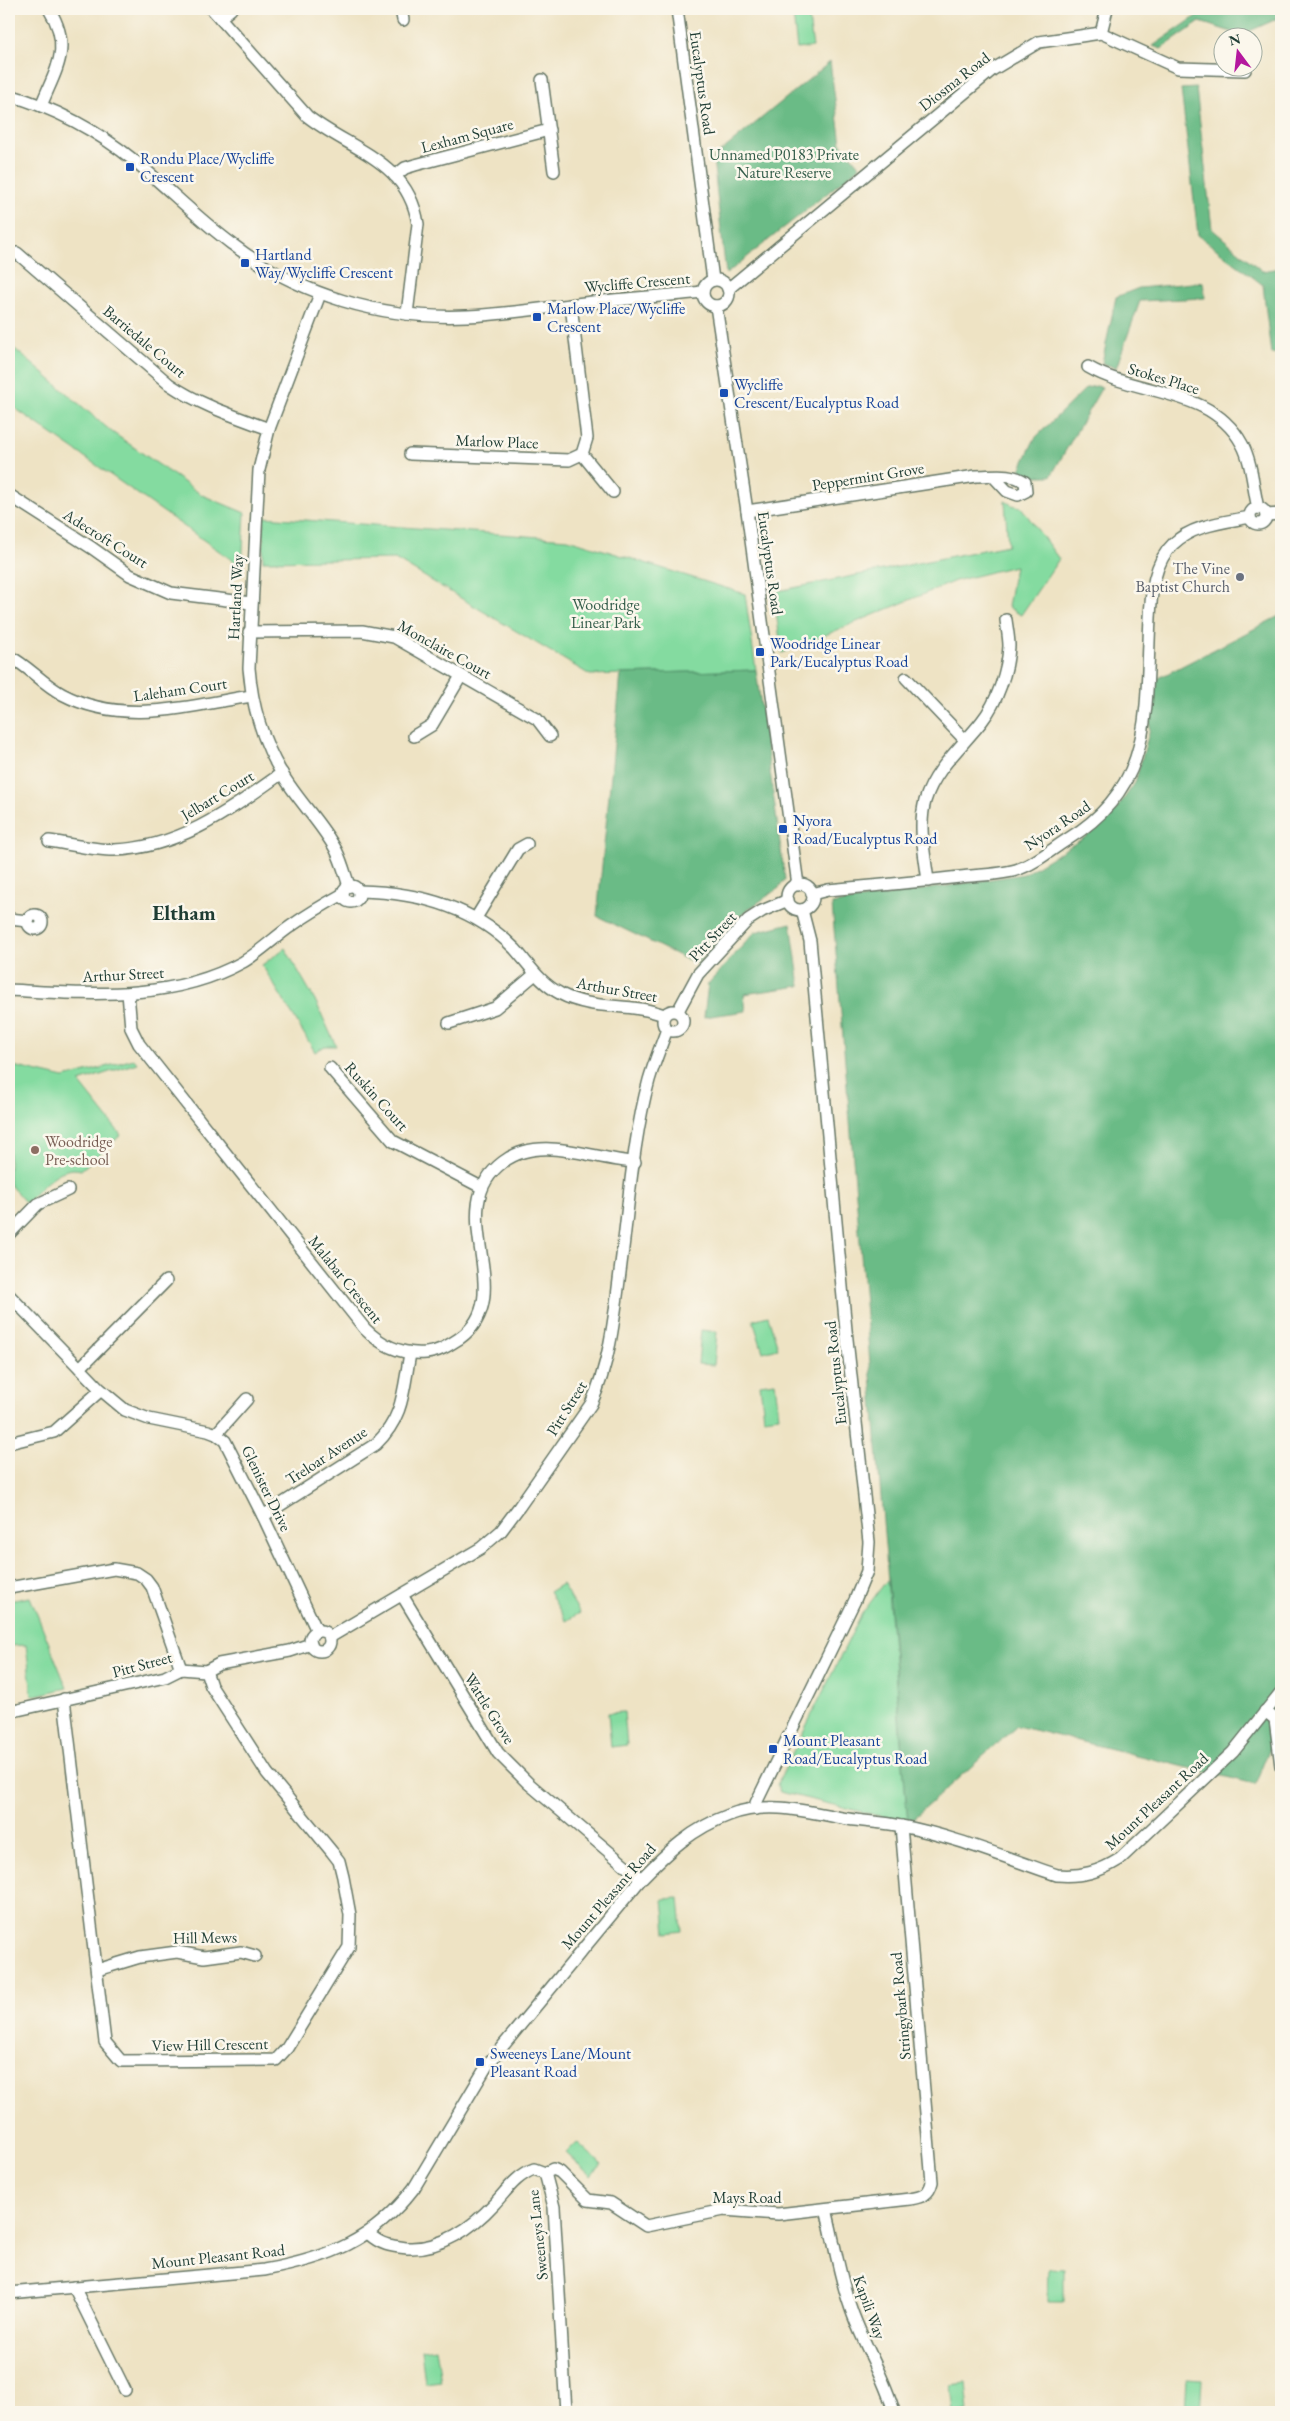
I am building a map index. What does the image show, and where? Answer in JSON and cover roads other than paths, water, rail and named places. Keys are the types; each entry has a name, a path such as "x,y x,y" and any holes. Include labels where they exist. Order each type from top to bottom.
{"street":[{"path":"41,106 62,55 59,25 49,9"},
{"path":"212,9 307,116 322,128 376,158 395,176 411,199 418,224 407,314"},
{"path":"220,18 232,9"},
{"name":"Eucalyptus Road","path":"677,9 713,280"},
{"path":"1106,9 1102,33 1178,68 1212,69"},
{"name":"Diosma Road","path":"728,289 992,70 1039,42 1102,33"},
{"path":"542,80 554,171"},
{"name":"Wycliffe Crescent","path":"9,95 41,106 76,122 115,146 213,229 254,260 320,294 363,307 407,314 468,316 658,294 703,292"},
{"name":"Lexham Square","path":"395,176 405,168 549,130"},
{"name":"Barriedale Court","path":"17,253 176,388 209,406 269,429"},
{"path":"713,280 724,283 728,289 726,300 716,306 708,304 703,292 706,284 713,280"},
{"name":"Hartland Way","path":"320,294 269,429 259,470 249,632 251,696 263,736 282,774 336,850 351,894"},
{"path":"571,305 587,438 582,454 613,492"},
{"name":"Eucalyptus Road","path":"716,306 747,511 798,884"},
{"name":"Stokes Place","path":"1088,367 1103,376 1188,399 1215,413 1243,445 1258,513"},
{"name":"Marlow Place","path":"410,454 569,460 582,454"},
{"name":"Peppermint Grove","path":"747,511 976,476 993,476"},
{"name":"Adecroft Court","path":"9,496 92,548 130,575 170,593 251,604"},
{"name":"Nyora Road","path":"812,894 828,890 928,881 1018,870 1081,832 1107,810 1129,779 1141,736 1151,600 1159,566 1173,543 1184,535 1200,528 1258,513 1281,514"},
{"path":"928,881 922,831 925,802 936,777 983,720 1003,677 1009,646 1006,620"},
{"name":"Monclaire Court","path":"249,632 379,633 394,637 536,719 550,736"},
{"name":"Laleham Court","path":"9,656 62,694 103,709 127,713 150,712 251,696"},
{"path":"414,736 432,725 461,676"},
{"path":"906,678 965,740"},
{"name":"Jelbart Court","path":"49,841 114,850 161,843 194,831 224,814 282,774"},
{"path":"476,918 518,849 527,844"},
{"path":"798,884 807,886 812,894 811,904 802,910 793,908 788,900 790,889 798,884"},
{"name":"Arthur Street","path":"9,990 128,993 180,986 243,962 310,914 351,894 388,892 429,899 476,918 516,950 534,974 547,986 576,1001 592,1005 648,1008 664,1015"},
{"name":"Pitt Street","path":"678,1011 698,974 748,920 762,911 788,900"},
{"name":"Eucalyptus Road","path":"756,1809 756,1803 855,1600 867,1571 869,1542 846,1330 810,941 802,910"},
{"path":"9,919 28,921"},
{"path":"449,1022 495,1008 534,974"},
{"name":"Malabar Crescent","path":"128,993 131,1028 139,1044 365,1329 377,1340 410,1354 430,1353 448,1346 464,1335 475,1321 482,1305 484,1282 477,1214 481,1187"},
{"path":"670,1010 678,1011 683,1018 682,1026 675,1031 667,1030 663,1023 664,1015 670,1010"},
{"name":"Pitt Street","path":"330,1638 481,1548 501,1531 591,1404 599,1387 606,1362 649,1079 667,1030"},
{"name":"Ruskin Court","path":"330,1068 393,1141 481,1187"},
{"path":"481,1187 503,1162 529,1150 544,1148 635,1162"},
{"path":"9,1234 38,1204 68,1190"},
{"path":"80,1368 166,1282"},
{"path":"9,1295 101,1390 125,1410 149,1419 216,1434 247,1399"},
{"name":"Treloar Avenue","path":"263,1516 376,1444 385,1435 395,1422 399,1410 410,1354"},
{"path":"9,1443 54,1432 101,1390"},
{"name":"Glenister Drive","path":"216,1434 231,1450 317,1631"},
{"path":"9,1588 114,1570 137,1573 146,1579 152,1587 181,1669"},
{"name":"Wattle Grove","path":"402,1595 498,1754 528,1784 641,1879"},
{"path":"317,1631 325,1632 330,1638 329,1645 324,1650 316,1649 311,1644 312,1636 317,1631"},
{"name":"Pitt Street","path":"9,1712 165,1677 181,1669 206,1671 219,1664 290,1651 311,1644"},
{"name":"View Hill Crescent","path":"64,1699 105,2042 121,2061 276,2060 287,2048 349,1947 350,1915 338,1861 267,1773 210,1686 206,1671"},
{"name":"Mount Pleasant Road","path":"9,2293 264,2270 297,2264 330,2254 369,2234 400,2207 414,2188 488,2064 641,1879 668,1851 687,1836 730,1814 756,1809 787,1807 901,1826 939,1835 1057,1875 1074,1876 1089,1874 1120,1859 1232,1752 1281,1692"},
{"path":"1265,1710 1275,1719 1281,1766"},
{"name":"Stringybark Road","path":"901,1826 932,2182"},
{"name":"Hill Mews","path":"97,1970 140,1957 177,1952 204,1957 241,1952 255,1956"},
{"name":"Sweeneys Lane","path":"369,2234 380,2244 396,2247 412,2248 442,2242 466,2229 488,2210 522,2173 534,2169 545,2174 554,2207 566,2412"},
{"name":"Mays Road","path":"545,2174 553,2169 560,2172 588,2200 611,2204 646,2226 724,2210 761,2215 921,2197 930,2191 932,2182"},
{"name":"Kapili Way","path":"826,2209 849,2305 888,2387 894,2412"},
{"path":"74,2287 125,2390"}],"place":[{"name":"Rondu Place/Wycliffe Crescent","path":"130,167"},
{"name":"Hartland Way/Wycliffe Crescent","path":"245,263"},
{"name":"Marlow Place/Wycliffe Crescent","path":"537,317"},
{"name":"Wycliffe Crescent/Eucalyptus Road","path":"724,393"},
{"name":"The Vine Baptist Church","path":"1240,577"},
{"name":"Woodridge Linear Park/Eucalyptus Road","path":"760,652"},
{"name":"Nyora Road/Eucalyptus Road","path":"783,829"},
{"name":"Woodridge Pre-school","path":"35,1150"},
{"name":"Mount Pleasant Road/Eucalyptus Road","path":"773,1749"},
{"name":"Sweeneys Lane/Mount Pleasant Road","path":"480,2062"}],"district":[{"name":"Eltham","path":"184,913"}],"park label":[{"name":"Unnamed P0183 Private Nature Reserve","path":"784,163"},
{"name":"Woodridge Linear Park","path":"606,613"}]}
